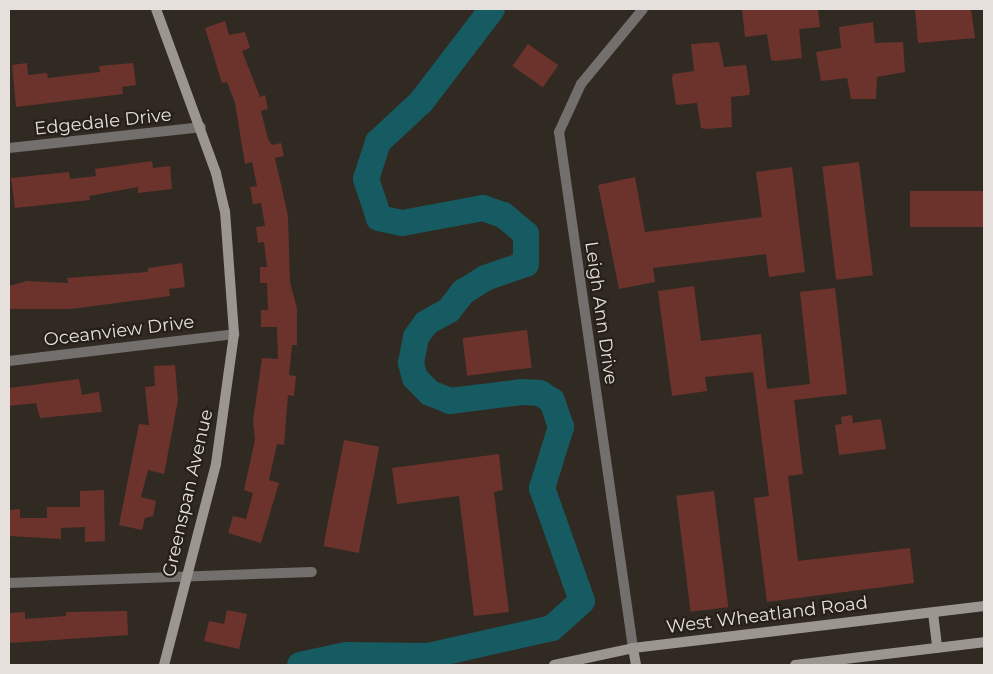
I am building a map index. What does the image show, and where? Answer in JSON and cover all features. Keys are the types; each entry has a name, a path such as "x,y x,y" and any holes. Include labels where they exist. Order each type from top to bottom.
{"main road":[{"name":"Greenspan Avenue","path":"156,9 201,127 225,211 234,334 222,436 164,665"},
{"name":"West Wheatland Road","path":"554,665 633,648 984,606"},
{"path":"933,613 937,648"},
{"path":"795,665 984,642"},
{"path":"633,648 636,665"}],"street":[{"name":"Leigh Ann Drive","path":"633,648 559,132 581,84 643,9"},
{"name":"Edgedale Drive","path":"9,148 201,127"},
{"name":"Oceanview Drive","path":"9,361 234,334"},
{"path":"9,583 312,572"}],"building":[{"path":"742,9 818,9 820,27 799,29 802,58 775,61 771,60 767,34 745,37"},
{"path":"915,9 971,9 975,38 918,43"},
{"path":"225,21 229,35 245,32 250,48 242,51 260,97 265,95 268,109 261,111 268,139 272,145 281,143 284,156 275,158 288,216 290,282 297,309 297,345 292,345 289,375 296,376 294,396 288,395 284,445 277,444 269,480 279,483 261,543 228,533 233,516 246,519 253,493 244,490 255,440 253,421 262,358 278,359 277,327 261,327 261,310 268,310 267,283 260,283 260,267 267,267 264,242 258,243 256,227 265,226 261,203 253,204 250,187 257,186 252,162 245,164 235,103 227,82 222,83 205,28"},
{"path":"873,22 875,43 903,42 905,72 877,77 876,99 851,99 847,78 821,81 816,52 841,48 839,27"},
{"path":"719,42 724,67 746,65 750,91 749,95 731,97 732,127 706,129 701,128 697,103 676,105 672,79 673,74 694,71 691,44"},
{"path":"528,44 558,65 543,87 513,66"},
{"path":"27,63 28,75 47,73 48,78 100,72 99,66 133,63 136,85 122,87 123,94 16,107 12,65"},
{"path":"152,161 153,168 170,166 172,189 138,193 138,187 89,196 90,200 15,208 11,178 69,172 70,179 96,176 95,169"},
{"path":"859,162 873,275 836,280 822,167"},
{"path":"792,167 805,272 769,277 766,254 653,268 655,282 619,289 598,185 635,177 645,232 762,217 756,172"},
{"path":"910,191 984,191 984,227 910,227"},
{"path":"182,263 185,287 169,289 170,296 71,309 9,309 9,286 27,281 68,283 67,278 148,272 148,268"},
{"path":"694,286 701,341 761,334 767,389 810,384 800,292 835,288 847,394 794,400 803,474 788,476 798,561 910,548 914,583 767,602 754,498 769,496 753,372 705,377 707,391 672,396 658,291"},
{"path":"527,330 532,368 467,376 462,338"},
{"path":"175,365 178,400 164,474 148,470 141,497 156,501 153,516 145,518 142,530 119,525 139,424 149,425 145,387 155,386 154,366"},
{"path":"79,379 82,395 99,392 102,412 40,418 36,403 9,406 9,388"},
{"path":"852,415 853,423 881,419 886,449 839,455 835,425 842,424 841,417"},
{"path":"344,440 379,447 359,553 323,546"},
{"path":"499,454 503,490 494,492 509,612 474,616 459,496 397,504 392,468"},
{"path":"104,490 105,541 85,542 85,527 61,528 61,539 9,536 9,510 20,509 20,518 47,518 47,507 80,507 80,491"},
{"path":"714,491 728,607 691,612 676,496"},
{"path":"227,610 247,614 239,649 204,641 209,621 224,624"},
{"path":"127,611 128,635 10,643 9,613 25,612 25,619 66,616 66,612"}],"waterway":[{"path":"300,665 346,655 428,656 552,628 582,601 542,488 561,427 552,401 540,393 522,392 450,401 430,393 415,378 411,363 416,337 426,323 449,310 463,292 485,278 526,264 526,234 503,215 483,208 402,223 379,218 366,179 378,142 421,102 492,9"}]}
